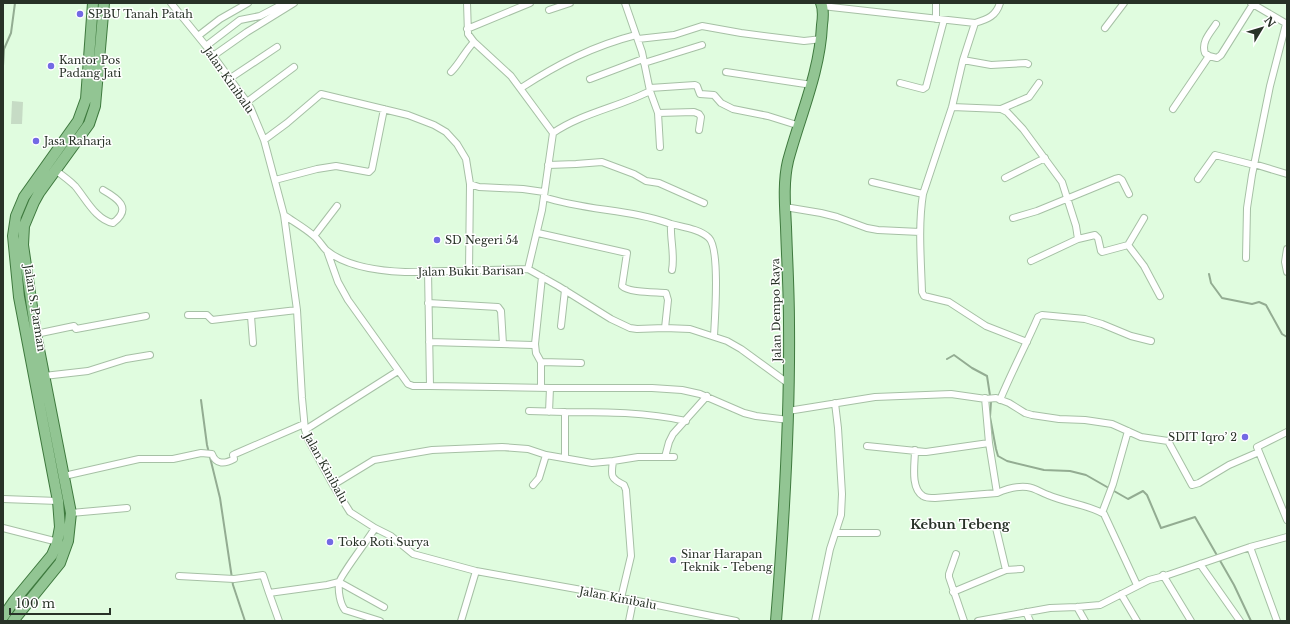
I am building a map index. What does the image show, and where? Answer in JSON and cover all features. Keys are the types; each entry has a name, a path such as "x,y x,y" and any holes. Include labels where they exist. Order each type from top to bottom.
{"main road":[{"name":"Jalan S. Parman","path":"3,617 14,601 52,555 58,542 60,527 58,500 42,383 19,297 13,236 16,216 24,197 78,121 82,113 86,99 93,3"},
{"path":"13,621 60,563 68,541 71,513 64,476 42,383 24,246 24,226 34,202 55,170 90,124 93,114 104,3"},
{"name":"Jalan Dempo Raya","path":"776,621 782,543 789,384 789,324 785,207 786,182 788,162 812,85 822,39 822,5"}],"street":[{"name":"Jalan Kinibalu","path":"171,3 206,46 247,102 264,140 284,215 297,310 304,427 308,439 333,485 350,512 391,536 412,554 476,571 621,598 712,618 736,621"},
{"path":"198,36 220,19 248,3"},
{"path":"206,46 240,20 260,16 285,3"},
{"path":"213,56 247,32 294,3"},
{"path":"467,3 468,34 474,42 511,76 553,133 538,233 528,269"},
{"path":"467,29 530,3"},
{"path":"549,10 570,3"},
{"path":"625,3 637,37 650,89 658,113 660,148"},
{"path":"936,3 936,19"},
{"path":"822,5 975,23 993,16 998,10 1000,3"},
{"path":"1105,28 1124,3"},
{"path":"1216,24 1204,46 1205,53 1209,56 1217,58 1221,55 1252,4 1287,24 1270,86 1254,164 1247,208 1246,258"},
{"path":"900,83 922,89 926,87 944,20"},
{"path":"975,23 963,60 952,107 923,194 920,232 922,292 924,296 949,302 986,326 1027,342"},
{"path":"520,88 565,61 612,41 637,37 674,35 702,26 804,42 822,39"},
{"path":"451,72 467,49 474,42"},
{"path":"590,79 644,61 702,45"},
{"path":"229,79 277,47"},
{"path":"1173,108 1209,56"},
{"path":"963,60 991,65 1028,64"},
{"path":"247,102 294,66"},
{"path":"726,72 812,85"},
{"path":"1001,109 1029,97 1039,83"},
{"path":"553,133 587,116 636,98 650,89 695,85 697,86 700,94 714,95 719,101 733,109 768,116 800,126"},
{"path":"264,140 287,123 321,94 408,115 434,125 446,132 457,144 466,159 470,184 469,271"},
{"path":"952,107 1001,109 1007,112 1023,128 1062,182 1076,226 1078,239"},
{"path":"275,180 336,166 369,172 372,170 384,109"},
{"path":"658,113 694,112 699,114 701,117 699,130"},
{"path":"1198,179 1215,155 1254,164 1287,174"},
{"path":"1005,178 1045,158"},
{"path":"548,165 602,162 646,180 659,182 704,202"},
{"path":"55,170 72,184 94,211 106,222 113,223 118,219 123,207 117,199 103,190"},
{"path":"1013,218 1068,199 1119,178 1122,180 1129,194"},
{"path":"872,182 923,194"},
{"path":"470,184 479,187 522,189 544,195 562,204 663,221 704,234 710,239 713,245 716,286 714,336"},
{"path":"314,236 336,206"},
{"path":"785,207 837,217 867,228 920,232"},
{"name":"Jalan Bukit Barisan","path":"284,215 314,236 327,251 356,265 370,269 385,271 528,269 611,319 630,328 690,329 714,336 741,349 789,384"},
{"path":"1031,261 1078,239 1095,235 1098,238 1102,252 1128,245 1144,218"},
{"path":"671,224 670,236 672,270"},
{"path":"538,233 627,253 622,286 625,289 631,290 666,293 668,300 665,328"},
{"path":"1128,245 1144,266 1160,296"},
{"path":"1287,249 1285,262 1287,272"},
{"path":"327,251 338,282 348,300 398,371 408,384 413,386 661,388 692,391 707,396 744,413 788,415 835,403 874,397 951,394 998,399 1032,415 1112,424 1141,437 1168,441 1192,485 1199,483 1229,465 1259,452"},
{"path":"428,271 430,386"},
{"path":"541,388 541,362 536,353 535,344 542,277"},
{"path":"561,326 565,290"},
{"path":"428,303 498,307 501,311 504,344"},
{"path":"188,315 207,315 212,320 297,310"},
{"path":"998,399 1020,358 1038,317 1042,315 1085,319 1102,324 1131,336 1151,341"},
{"path":"36,334 74,326 76,329 146,316"},
{"path":"251,316 253,344"},
{"path":"429,342 535,344"},
{"path":"42,383 126,359 150,355"},
{"path":"541,362 581,363"},
{"path":"64,476 139,458 173,459 201,453 210,454 214,460 220,463 232,460 234,459 234,454 304,427 398,371"},
{"path":"549,412 550,388"},
{"path":"665,457 670,439 707,396"},
{"path":"986,398 989,443 997,493"},
{"path":"815,621 830,549 842,515 838,428 835,403"},
{"path":"529,411 614,412 657,416 686,421"},
{"path":"565,412 565,458"},
{"path":"1102,513 1128,431"},
{"path":"1287,432 1257,447 1287,520"},
{"path":"867,446 926,452 989,443"},
{"path":"333,485 374,460 432,450 502,447 528,449 546,455 592,463 638,457 674,457"},
{"path":"915,450 916,487 922,495 926,497 935,498 997,493 1007,489 1027,487 1036,488 1048,495 1102,513 1110,524 1137,585"},
{"path":"533,485 539,478 546,455"},
{"path":"613,461 611,476 614,480 624,485 626,490 632,556 621,598"},
{"path":"3,499 58,500"},
{"path":"71,513 127,508"},
{"path":"3,528 58,542"},
{"path":"375,528 339,582 340,599 345,610 380,621"},
{"path":"996,528 1006,570"},
{"path":"836,532 877,533"},
{"path":"978,621 1050,608 1100,605 1148,580 1163,575 1168,575 1250,547 1287,537"},
{"path":"1250,547 1277,621"},
{"path":"956,554 948,574 964,621"},
{"path":"1200,564 1240,621"},
{"path":"953,592 1006,570 1021,569"},
{"path":"461,621 476,571"},
{"path":"179,576 234,579 263,575 279,621"},
{"path":"1163,575 1191,621"},
{"path":"269,593 339,582 384,607"},
{"path":"1121,594 1137,621"},
{"path":"630,621 633,601"},
{"path":"1077,607 1085,621"},
{"path":"1026,612 1030,621"}],"green space":[{"path":"12,101 23,102 22,124 11,124"}],"waterway":[{"path":"3,66 4,49 11,33 15,3"},
{"path":"1209,274 1211,283 1222,298 1252,304 1259,302 1266,305 1282,334 1287,337"},
{"path":"947,359 954,355 972,368 987,376 991,402 990,417 998,456 1007,461 1044,470 1070,471 1086,475 1128,499 1143,491 1147,495 1161,528 1195,517 1234,585 1251,621"},
{"path":"201,400 207,445 220,498 233,585 245,621"}],"place":[{"name":"SPBU Tanah Patah","path":"80,14"},
{"name":"Kantor Pos Padang Jati","path":"51,66"},
{"name":"Jasa Raharja","path":"36,141"},
{"name":"SD Negeri 54","path":"437,240"},
{"name":"SDIT Iqro’ 2","path":"1245,437"},
{"name":"Toko Roti Surya","path":"330,542"},
{"name":"Sinar Harapan Teknik - Tebeng","path":"673,560"}],"district":[{"name":"Kebun Tebeng","path":"960,524"}]}
